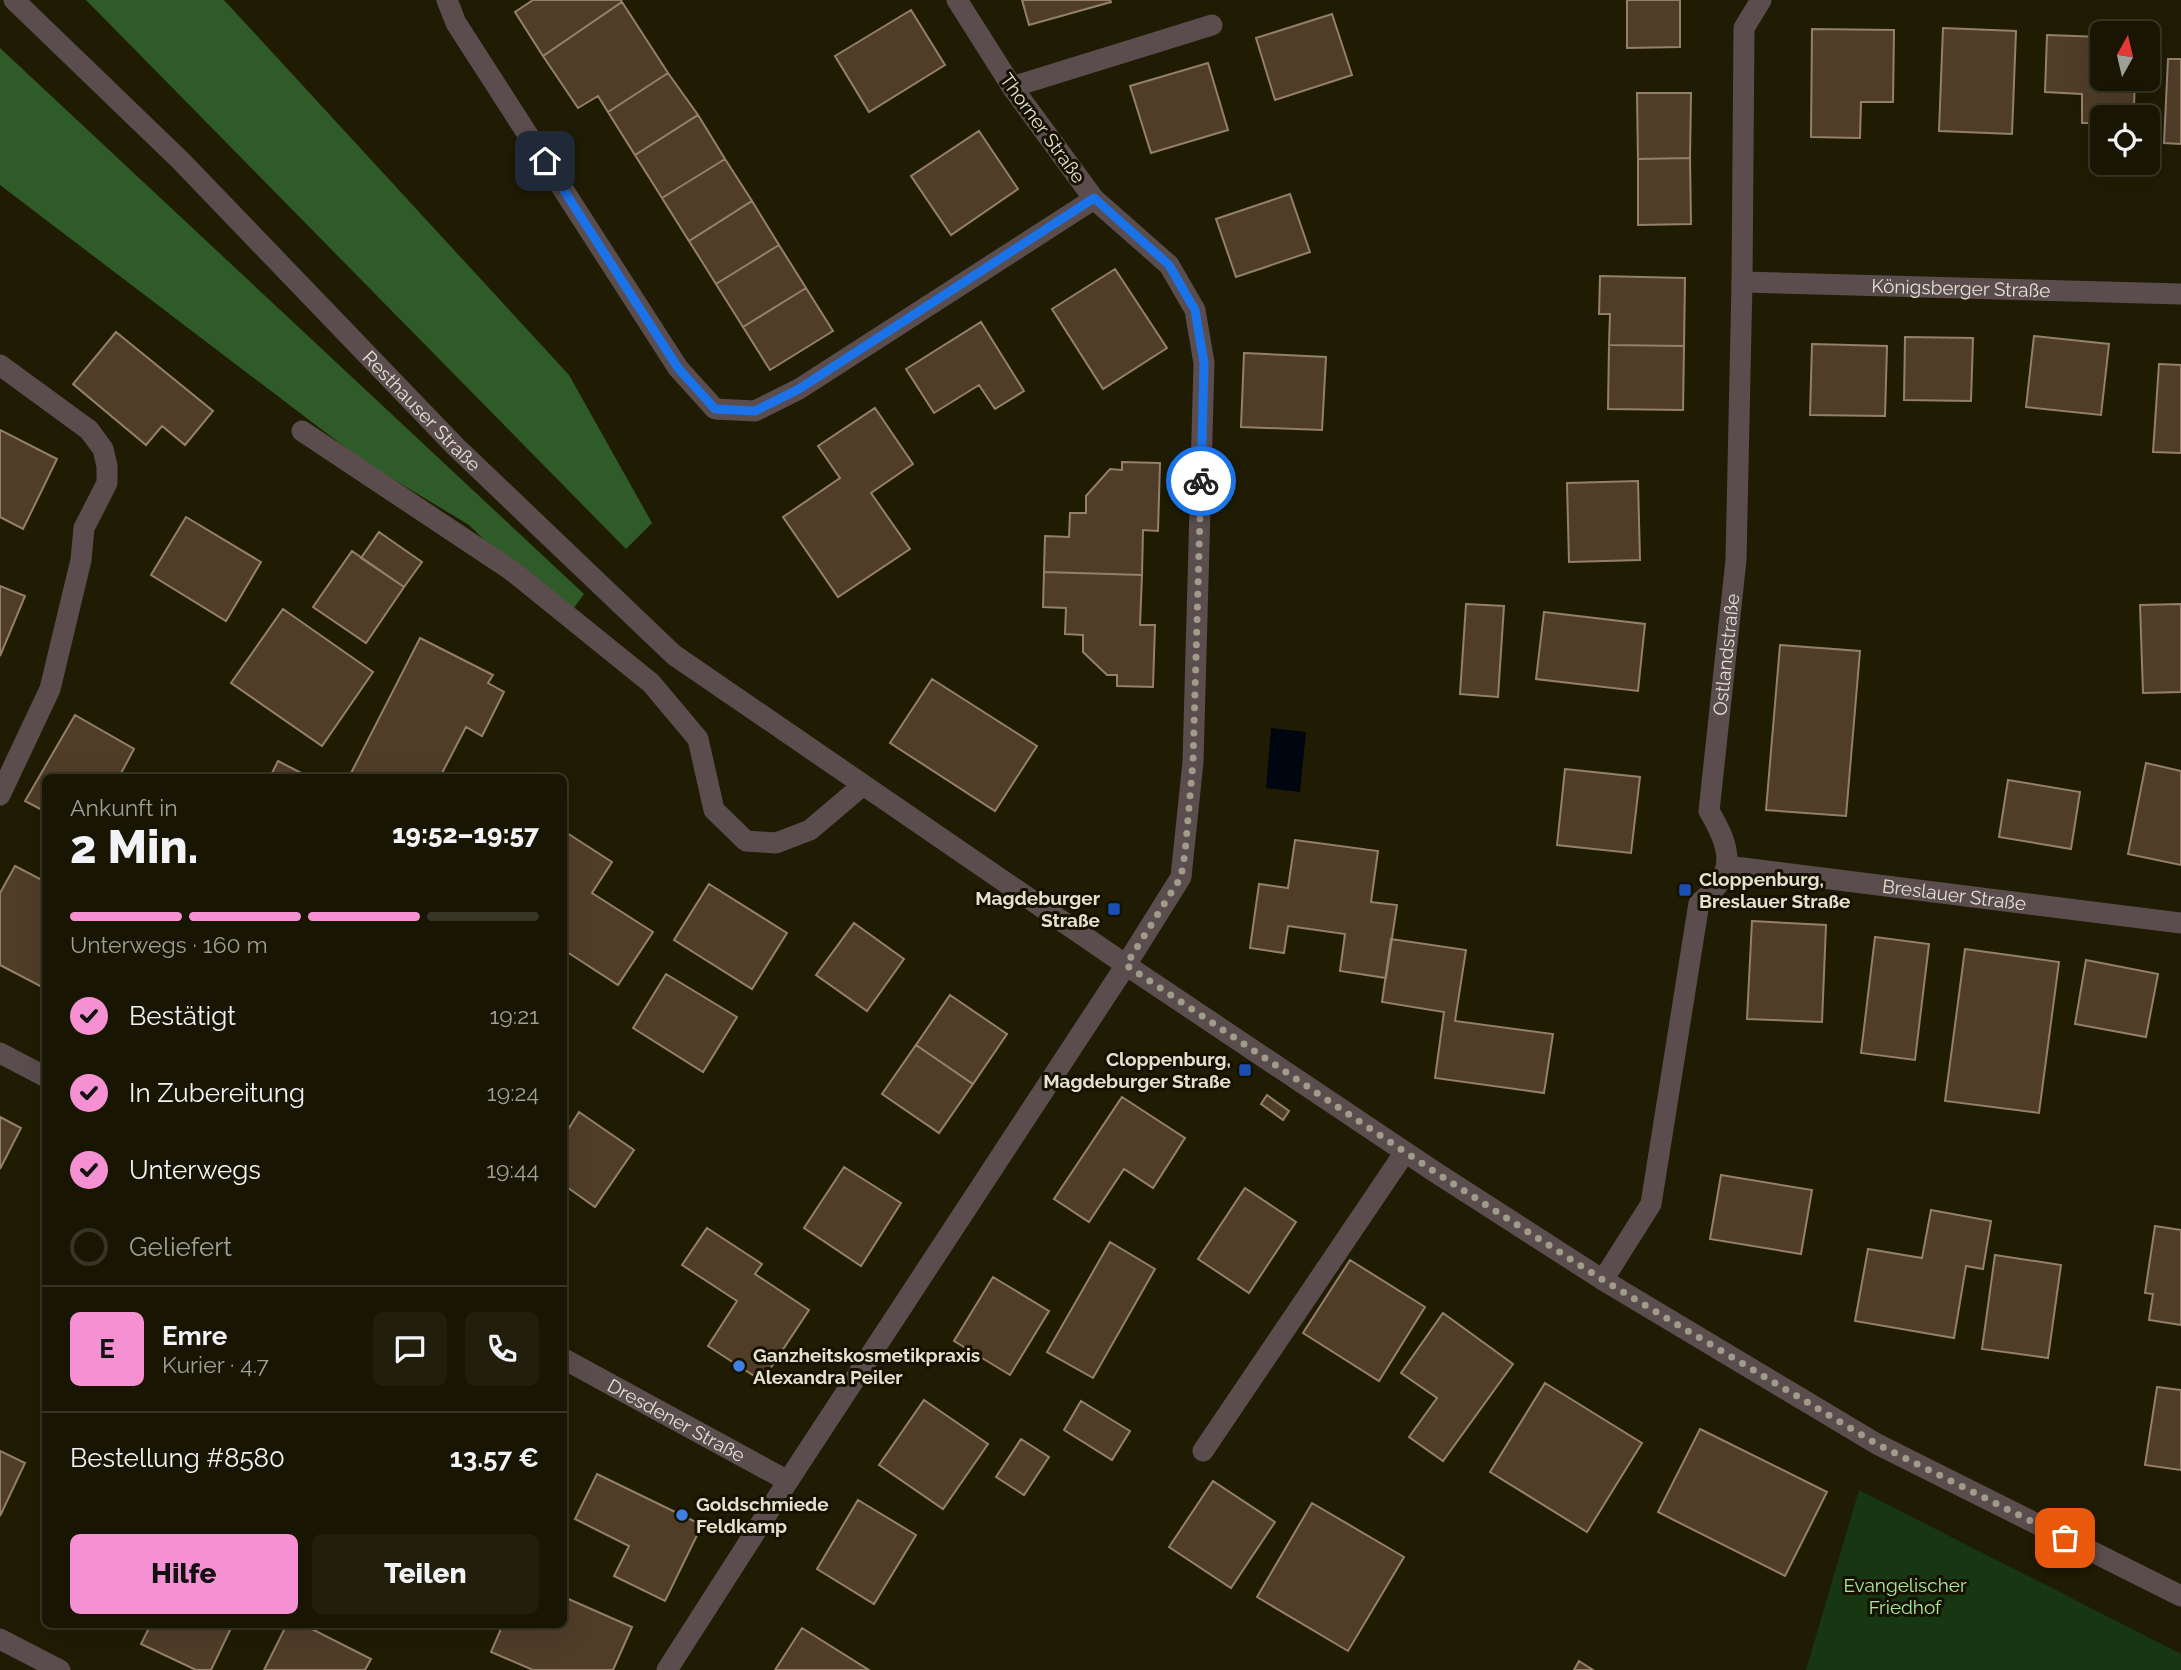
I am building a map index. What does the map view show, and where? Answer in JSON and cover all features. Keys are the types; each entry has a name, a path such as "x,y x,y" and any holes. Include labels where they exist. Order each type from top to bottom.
{"street":[{"name":"Resthauser Straße","path":"15,0 181,161 456,447 674,655 1126,965 1405,1152 1603,1280 1877,1444 2181,1597"},
{"path":"447,0 456,23 678,368 715,409 755,411 799,389 1094,198"},
{"name":"Thorner Straße","path":"957,0 1012,87 1094,198 1169,265 1195,310 1204,363 1193,762 1185,853 1181,877 1126,965"},
{"name":"Ostlandstraße","path":"1727,866 1725,838 1709,811 1736,561 1744,28 1761,0"},
{"path":"1012,87 1212,26"},
{"name":"Königsberger Straße","path":"1742,282 2181,294"},
{"path":"0,365 89,430 103,449 107,466 107,484 84,528 81,560 50,689 0,794"},
{"path":"302,430 511,570 651,683 698,739 715,810 746,841 776,843 810,830 863,785"},
{"path":"1603,1280 1651,1204 1699,903 1716,891 1727,866"},
{"name":"Breslauer Straße","path":"1727,866 2181,923"},
{"path":"667,1670 788,1480 1126,965"},
{"path":"0,1053 42,1075"},
{"path":"1203,1451 1405,1152"},
{"name":"Dresdener Straße","path":"567,1361 788,1480"},
{"path":"0,1639 60,1670"}],"green space":[{"path":"86,0 224,0 569,375 652,523 626,549"},
{"path":"0,48 584,594 565,620 469,525 363,461 0,185"},
{"name":"Evangelischer Friedhof","path":"1859,1490 2181,1654 2181,1670 1806,1670"}],"shaded area":[{"path":"1271,728 1306,732 1300,792 1266,788"}],"building":[{"path":"533,0 622,2 543,56 515,12"},
{"path":"1022,0 1110,0 1111,2 1029,25"},
{"path":"1627,0 1680,0 1680,47 1627,48"},
{"path":"622,2 668,73 608,112 598,96 578,108 543,56"},
{"path":"911,10 945,65 869,112 835,56"},
{"path":"1332,14 1352,75 1275,100 1256,38"},
{"path":"1943,28 2016,31 2012,134 1939,131"},
{"path":"1812,29 1894,30 1893,102 1861,102 1860,138 1811,137"},
{"path":"2047,35 2090,37 2090,91 2135,91 2134,105 2090,105 2090,123 2082,123 2082,94 2045,92"},
{"path":"2168,59 2181,59 2181,144 2164,143"},
{"path":"1208,63 1228,130 1151,153 1130,86"},
{"path":"668,73 698,115 635,155 608,112"},
{"path":"1637,93 1691,93 1690,158 1638,159"},
{"path":"698,115 725,159 662,198 635,155"},
{"path":"979,131 1018,189 951,235 911,176"},
{"path":"1690,158 1691,224 1638,225 1638,159"},
{"path":"725,159 752,201 689,241 662,198"},
{"path":"1290,194 1310,252 1236,277 1216,219"},
{"path":"752,201 779,245 716,284 689,241"},
{"path":"779,245 806,288 743,327 716,284"},
{"path":"1115,269 1167,348 1103,389 1052,309"},
{"path":"1600,276 1685,278 1684,346 1609,345 1610,314 1599,314"},
{"path":"806,288 833,331 770,370 743,327"},
{"path":"981,322 1024,391 995,409 979,385 934,413 906,369"},
{"path":"116,332 213,411 185,445 162,426 146,445 73,384"},
{"path":"2034,336 2109,344 2101,415 2026,407"},
{"path":"1905,337 1973,338 1971,401 1904,400"},
{"path":"1812,344 1887,346 1885,416 1810,415"},
{"path":"1609,345 1684,346 1683,410 1608,409"},
{"path":"1244,353 1326,357 1322,430 1241,427"},
{"path":"2159,364 2181,365 2181,453 2153,452"},
{"path":"875,408 913,464 871,493 910,549 838,597 783,517 840,478 818,446"},
{"path":"0,430 57,459 23,529 0,517"},
{"path":"1122,462 1160,463 1158,531 1143,530 1142,575 1044,572 1045,536 1069,537 1070,513 1086,513 1086,496 1110,469 1122,470"},
{"path":"1638,481 1640,560 1569,562 1567,483"},
{"path":"186,517 261,562 226,621 151,575"},
{"path":"379,532 422,562 404,587 361,558"},
{"path":"352,551 404,587 366,643 313,607"},
{"path":"1044,572 1142,575 1140,625 1155,625 1153,687 1117,686 1117,675 1107,675 1083,652 1083,635 1065,634 1066,608 1043,607"},
{"path":"0,586 25,596 0,656"},
{"path":"1466,604 1504,606 1498,697 1460,694"},
{"path":"2181,604 2181,692 2143,693 2140,605"},
{"path":"283,609 373,672 322,746 231,683"},
{"path":"1544,612 1645,624 1638,691 1536,679"},
{"path":"420,638 493,675 488,683 504,692 482,736 466,727 442,774 351,774"},
{"path":"1780,645 1860,651 1846,816 1766,810"},
{"path":"932,679 1037,746 995,811 890,743"},
{"path":"75,715 134,749 121,774 42,774 42,810 25,801"},
{"path":"278,761 303,774 272,774"},
{"path":"2146,763 2181,771 2181,865 2128,854"},
{"path":"1565,769 1640,777 1631,853 1557,845"},
{"path":"2008,780 2080,792 2071,849 1999,837"},
{"path":"567,833 612,862 592,893 653,932 618,985 567,952"},
{"path":"1295,840 1378,851 1371,902 1397,905 1386,978 1340,971 1345,934 1288,926 1284,953 1250,948 1259,884 1288,888"},
{"path":"15,866 42,880 42,987 0,965 0,893"},
{"path":"709,884 787,933 752,989 674,940"},
{"path":"1752,921 1826,925 1822,1022 1747,1019"},
{"path":"854,923 904,959 867,1011 816,975"},
{"path":"1875,937 1929,944 1915,1060 1861,1053"},
{"path":"1391,939 1466,950 1455,1021 1553,1034 1544,1093 1435,1078 1444,1012 1382,1002"},
{"path":"1965,949 2059,962 2039,1113 1945,1101"},
{"path":"2086,960 2158,974 2146,1037 2075,1024"},
{"path":"666,974 737,1017 703,1072 633,1028"},
{"path":"950,995 1007,1034 973,1084 916,1045"},
{"path":"916,1045 973,1084 939,1133 882,1094"},
{"path":"1267,1095 1289,1111 1283,1120 1261,1104"},
{"path":"1122,1097 1185,1138 1153,1188 1124,1169 1089,1222 1054,1199"},
{"path":"579,1112 634,1150 595,1207 567,1187 567,1131"},
{"path":"0,1117 21,1128 0,1169"},
{"path":"844,1167 901,1203 861,1266 804,1228"},
{"path":"1721,1175 1812,1190 1801,1254 1710,1239"},
{"path":"1245,1188 1296,1222 1249,1293 1198,1259"},
{"path":"1931,1210 1991,1221 1983,1269 1966,1266 1954,1338 1855,1321 1868,1249 1922,1258"},
{"path":"2155,1226 2181,1230 2181,1325 2149,1320 2153,1294 2145,1293"},
{"path":"707,1228 762,1264 755,1274 809,1310 762,1381 708,1346 737,1301 682,1265"},
{"path":"1110,1242 1155,1269 1093,1378 1047,1352"},
{"path":"1995,1255 2061,1265 2048,1358 1982,1349"},
{"path":"1350,1260 1425,1307 1379,1381 1303,1333"},
{"path":"993,1277 1049,1311 1010,1375 954,1341"},
{"path":"1443,1313 1513,1364 1443,1461 1409,1437 1437,1398 1401,1373"},
{"path":"1545,1383 1642,1443 1587,1532 1490,1472"},
{"path":"2157,1387 2181,1390 2181,1470 2145,1465"},
{"path":"924,1400 988,1444 943,1509 879,1465"},
{"path":"1081,1401 1130,1431 1112,1460 1064,1430"},
{"path":"1700,1429 1827,1492 1785,1576 1658,1512"},
{"path":"1021,1439 1049,1457 1024,1495 996,1477"},
{"path":"0,1451 25,1463 0,1516"},
{"path":"597,1474 702,1525 665,1601 614,1576 629,1546 575,1519"},
{"path":"1213,1481 1275,1522 1231,1588 1169,1547"},
{"path":"858,1500 916,1535 874,1604 817,1569"},
{"path":"1312,1503 1404,1557 1348,1651 1257,1597"},
{"path":"567,1598 632,1627 613,1670 533,1670 491,1652 501,1628 567,1628"},
{"path":"149,1628 231,1628 211,1670 196,1670 141,1644"},
{"path":"285,1628 310,1628 371,1659 365,1670 264,1670"},
{"path":"802,1628 869,1670 775,1670"},
{"path":"1579,1661 1593,1670 1574,1670"}],"way so far":[{"path":"1201,481 1193,762 1185,853 1181,877 1126,965 1435,1172 1603,1280 1877,1444 2065,1538"}],"place":[{"name":"Cloppenburg, Breslauer Straße","path":"1685,890"},
{"name":"Magdeburger Straße","path":"1114,909"},
{"name":"Cloppenburg, Magdeburger Straße","path":"1245,1070"},
{"name":"Ganzheitskosmetikpraxis Alexandra Peiler","path":"739,1366"},
{"name":"Goldschmiede Feldkamp","path":"682,1515"}],"route":[{"path":"545,161 678,368 715,409 755,411 799,389 1094,198 1169,265 1195,310 1204,363 1201,481"}]}
